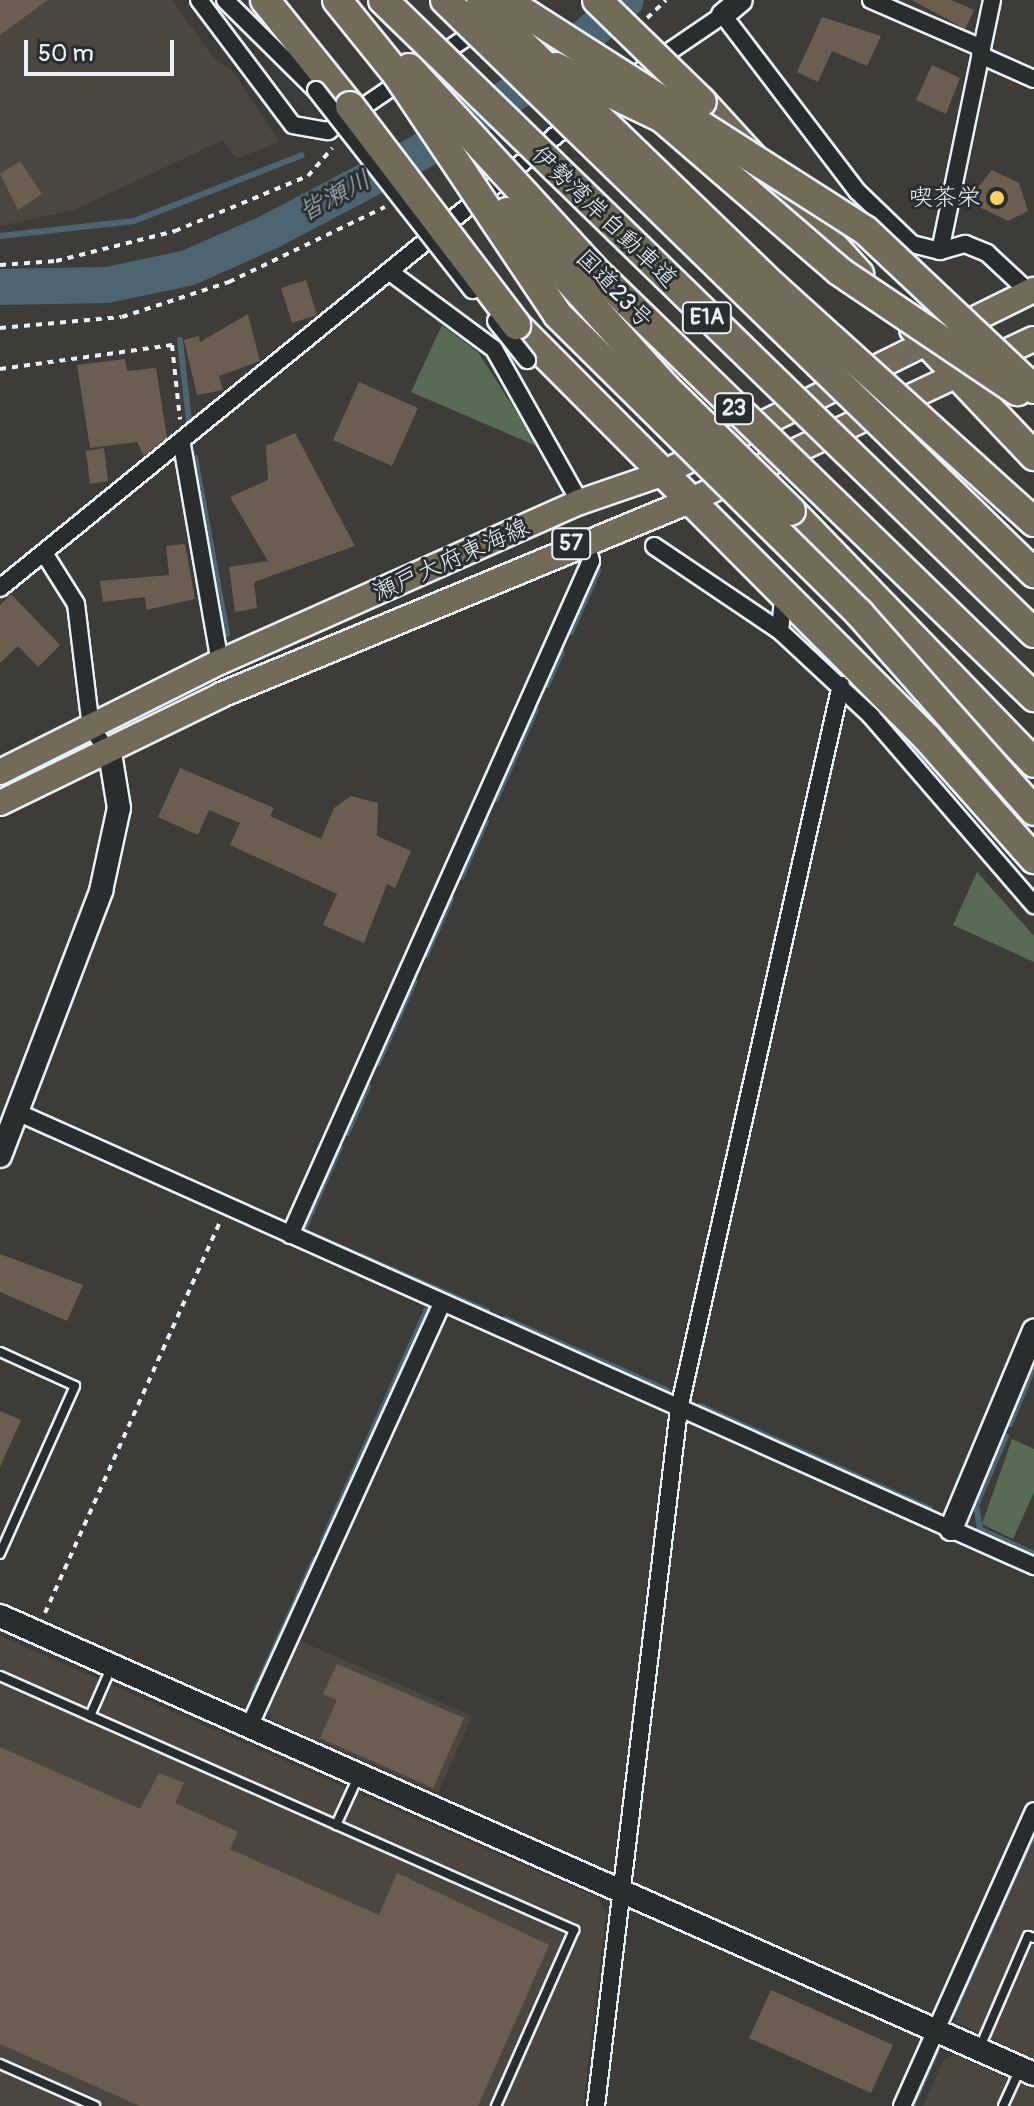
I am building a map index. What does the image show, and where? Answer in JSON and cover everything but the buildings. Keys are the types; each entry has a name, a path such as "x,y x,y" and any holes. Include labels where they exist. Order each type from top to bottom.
{"highway":[{"path":"265,0 350,106 516,325 659,475 886,697 1034,859"},
{"path":"337,0 396,73 558,315 859,613 1034,811"},
{"name":"国道23号","path":"347,0 654,330 1034,697"},
{"name":"伊勢湾岸自動車道","path":"383,0 1034,633"},
{"name":"伊勢湾岸自動車道","path":"445,0 1034,573"},
{"path":"597,0 702,102 1033,455"},
{"path":"487,1 534,56 1034,522"},
{"path":"487,1 865,230 1028,394"},
{"path":"534,56 662,118 839,271 1028,394"},
{"path":"446,108 514,224 1034,763"},
{"path":"886,697 995,758 1034,792"}],"main road":[{"name":"瀬戸大府東海線","path":"0,772 220,662 580,502 659,475 1031,291"},
{"name":"瀬戸大府東海線","path":"0,803 110,753 221,695 585,538 687,502 1034,339"}],"street":[{"path":"199,0 293,125 328,131 521,0"},
{"path":"225,0 316,90 527,360 523,373 544,411 540,421"},
{"path":"0,588 182,445 611,92 741,0"},
{"path":"871,0 1034,79"},
{"path":"940,251 992,0"},
{"path":"723,15 857,191 912,244 940,251 965,244 987,253 1031,291"},
{"path":"390,272 494,349 540,421 580,502"},
{"path":"182,445 220,662"},
{"path":"290,1235 591,561 585,538"},
{"path":"654,546 780,631 841,685 1034,905"},
{"path":"0,1156 19,1113 107,866 119,808 110,753 91,728 76,604 44,553"},
{"path":"780,631 783,598"},
{"path":"596,2106 625,1893 679,1409 841,685"},
{"path":"19,1113 1034,1566"},
{"path":"249,1727 442,1303"},
{"path":"951,1529 1034,1331"},
{"path":"0,1616 1027,2071"},
{"path":"902,2106 1034,1811"}],"lane":[{"path":"0,1352 75,1386 0,1554"},
{"path":"90,1716 112,1666"},
{"path":"0,1676 574,1930 496,2106"},
{"path":"336,1825 359,1775"},
{"path":"978,2050 1028,1936 1034,1938"},
{"path":"0,2064 95,2106"},
{"path":"1003,2106 1027,2071"}],"path":[{"path":"634,30 666,0"},
{"path":"0,265 56,261 247,205 308,176 334,146 328,131"},
{"path":"0,328 122,317 229,282 391,204"},
{"path":"0,369 172,345 182,445"},
{"path":"36,1632 227,1206"}],"shaded area":[{"path":"0,0 172,0 214,58 232,70 279,142 236,159 223,140 74,210 0,226"},
{"path":"0,1636 598,1898 606,1913 583,2106 0,2106"},
{"path":"298,1640 472,1716 438,1793 271,1720 268,1707"},
{"path":"1034,1842 1034,2059 954,2021"},
{"path":"955,2055 1034,2090 1034,2106 923,2106 944,2059"}],"green space":[{"path":"442,325 478,352 539,447 411,392"},
{"path":"977,872 1034,936 1034,962 953,925"},
{"path":"1012,1439 1034,1449 1034,1492 1013,1539 982,1524"}],"waterway":[{"name":"皆瀬川","path":"0,287 107,285 188,268 271,231 419,153 546,73 626,0"},
{"path":"0,236 134,221 302,155"},
{"path":"180,340 189,421"},
{"path":"195,458 227,634"},
{"path":"571,632 598,571"},
{"path":"547,685 562,652"},
{"path":"496,799 536,709"},
{"path":"461,877 486,821"},
{"path":"426,955 451,899"},
{"path":"378,1063 414,982"},
{"path":"347,1133 368,1086"},
{"path":"340,1147 303,1231 487,1311"},
{"path":"323,1541 427,1310"},
{"path":"505,1319 667,1390"},
{"path":"1010,1424 1034,1366"},
{"path":"700,1406 930,1509"},
{"path":"980,1530 976,1505 1006,1436"},
{"path":"979,1529 1034,1554"},
{"path":"253,1696 315,1559"},
{"path":"953,2014 1034,1833"},
{"path":"912,2106 936,2052"}],"place":[{"name":"喫茶栄","path":"997,198"}]}
